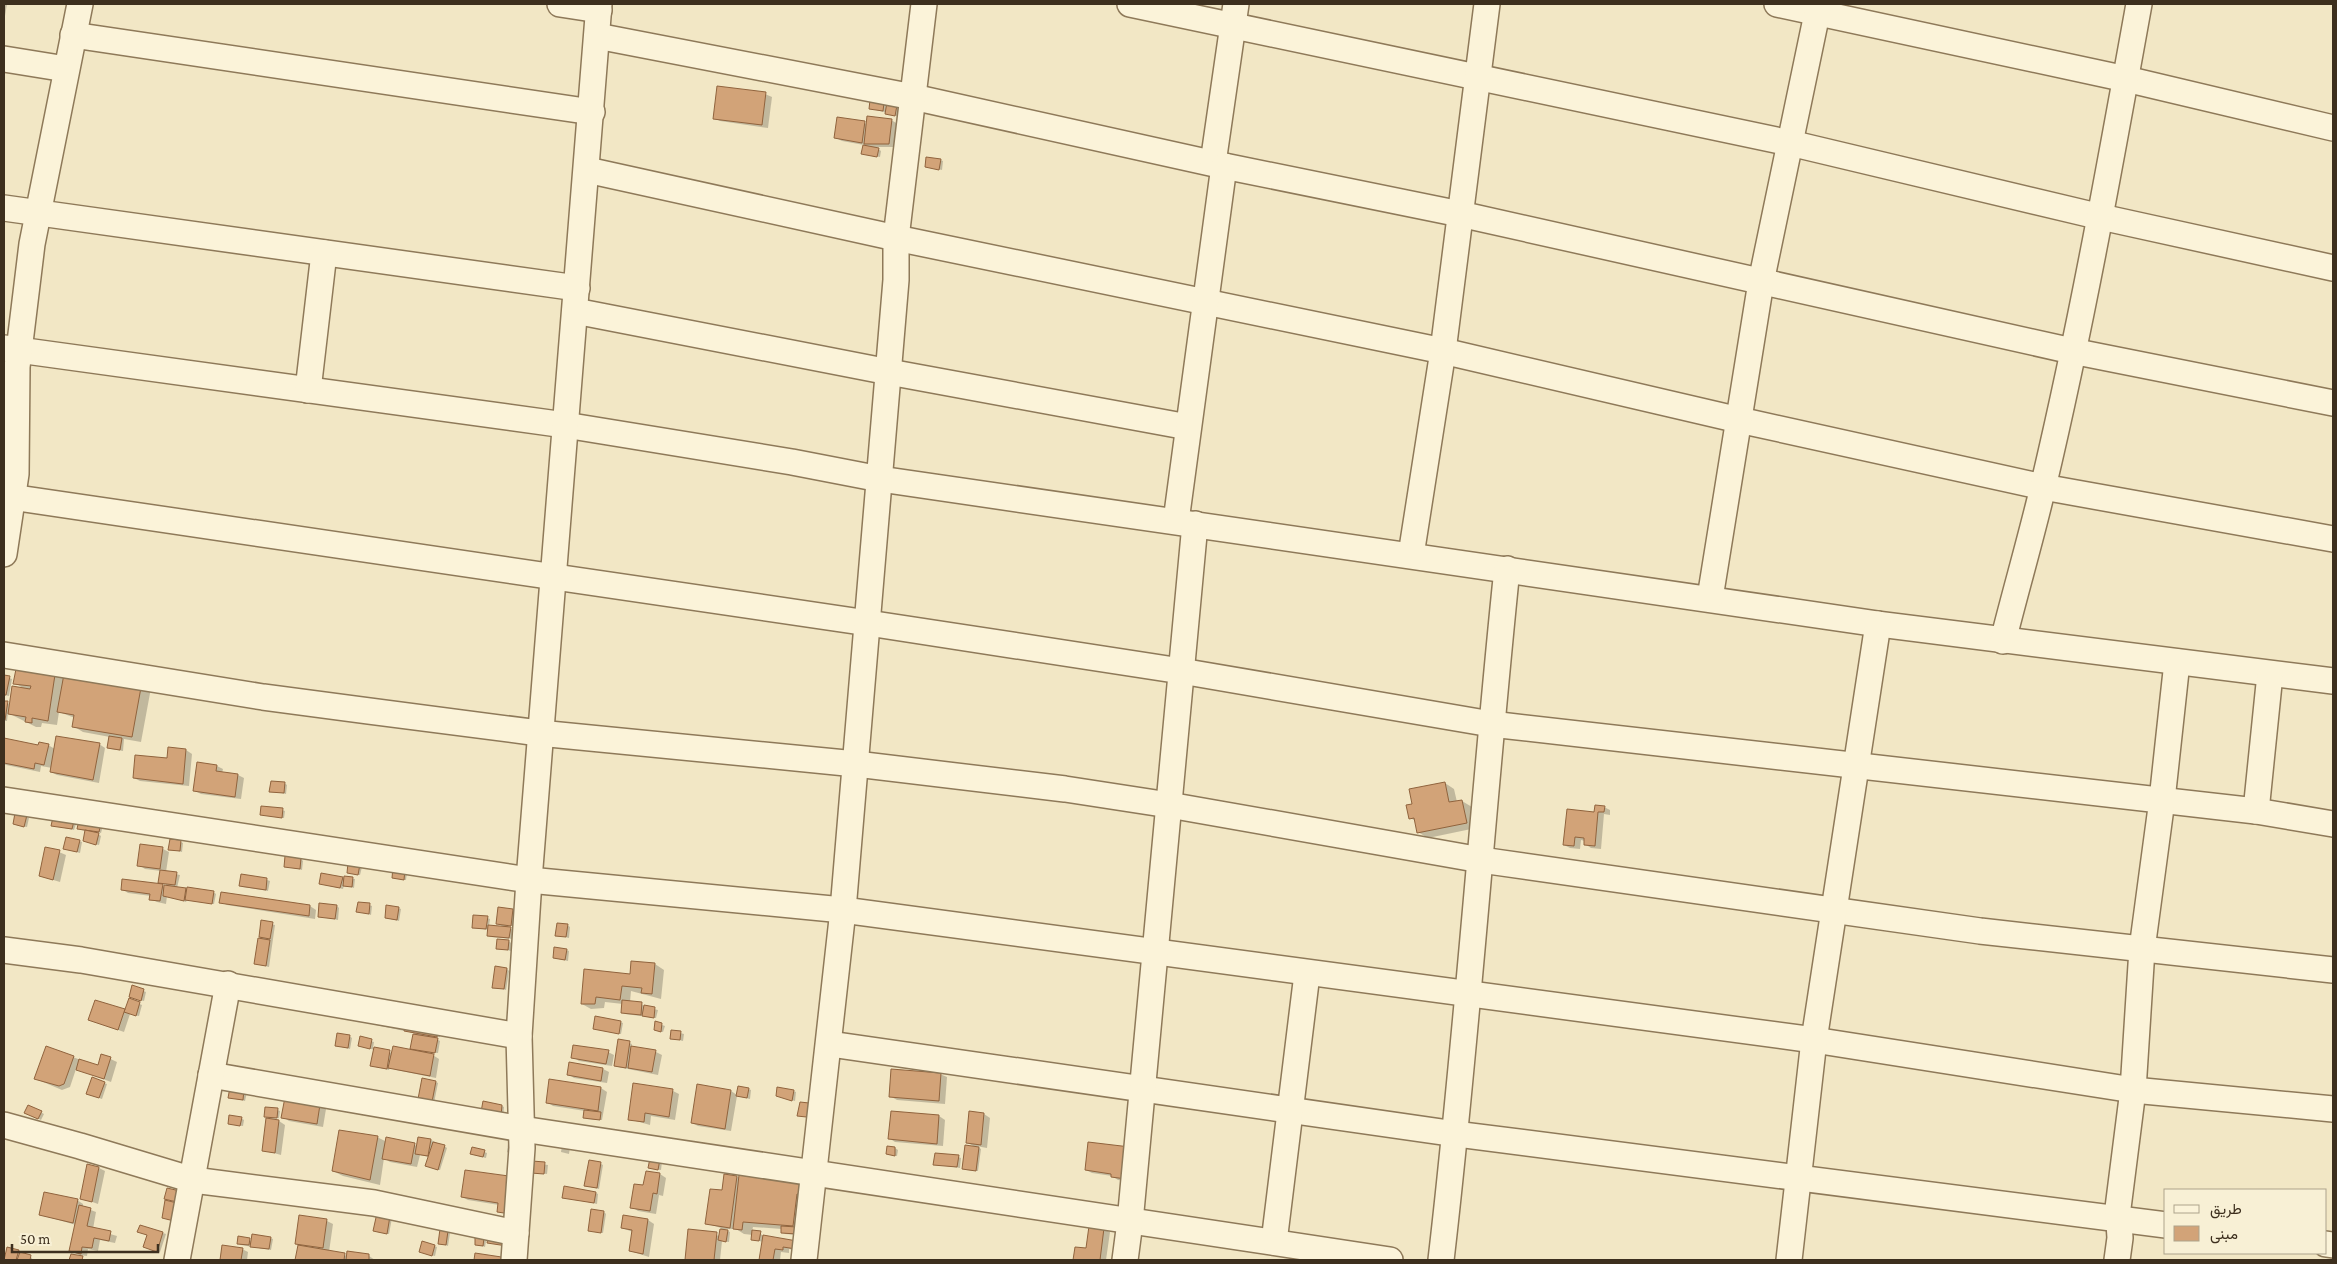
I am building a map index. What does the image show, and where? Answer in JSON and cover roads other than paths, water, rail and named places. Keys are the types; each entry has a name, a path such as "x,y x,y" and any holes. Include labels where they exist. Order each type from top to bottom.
{"street":[{"path":"4,554 9,497 18,453 16,391 12,349 80,4"},
{"path":"514,1260 522,1129 519,1036 528,880 592,112 599,7 560,4"},
{"path":"804,1260 830,1044 843,910 889,372 896,280 896,238 924,4"},
{"path":"1130,4 1234,15 1478,78 1790,143 2101,217 2333,268"},
{"path":"1411,555 1443,351 1487,4"},
{"path":"1777,4 1818,8 2333,128"},
{"path":"2003,641 2043,487 2101,217 2139,4"},
{"path":"1710,598 1761,282 1818,8"},
{"path":"1124,1260 1130,1222 1157,951 1181,672 1188,427 1205,301 1234,15"},
{"path":"73,34 592,112"},
{"path":"597,36 913,97 1218,164 1460,214 2072,351 2333,403"},
{"path":"4,59 66,69"},
{"path":"587,170 896,238 1443,351 1739,420 2043,487 2333,539"},
{"path":"4,208 324,253 576,300 889,372 1188,427"},
{"path":"308,390 324,253"},
{"path":"12,349 565,425 782,460 880,479 1710,598 1878,624 2333,681"},
{"path":"9,497 868,623 1181,672 1491,724 2256,811 2333,824"},
{"path":"1441,1260 1456,1134 1467,995 1481,860 1491,724 1507,569"},
{"path":"1789,1260 1814,1040 1835,910 1854,764 1878,624"},
{"path":"4,654 263,697 539,733 856,764 1065,789 1169,805 1481,860 1980,932 2333,970"},
{"path":"2117,1260 2120,1238 2118,1219 2132,1090 2142,949 2162,800 2177,662"},
{"path":"2256,811 2270,674"},
{"path":"4,800 528,880 843,910 1157,951 1307,974 1814,1040 2132,1090 2333,1109"},
{"path":"4,950 82,960 228,984 519,1036"},
{"path":"1274,1242 1307,974"},
{"path":"177,1260 228,984"},
{"path":"830,1044 1290,1112 1797,1179 2164,1225"},
{"path":"211,1075 522,1129 1130,1222 1240,1249 1274,1242 1390,1260"},
{"path":"4,1126 80,1146 193,1180 374,1203 516,1232"}]}
